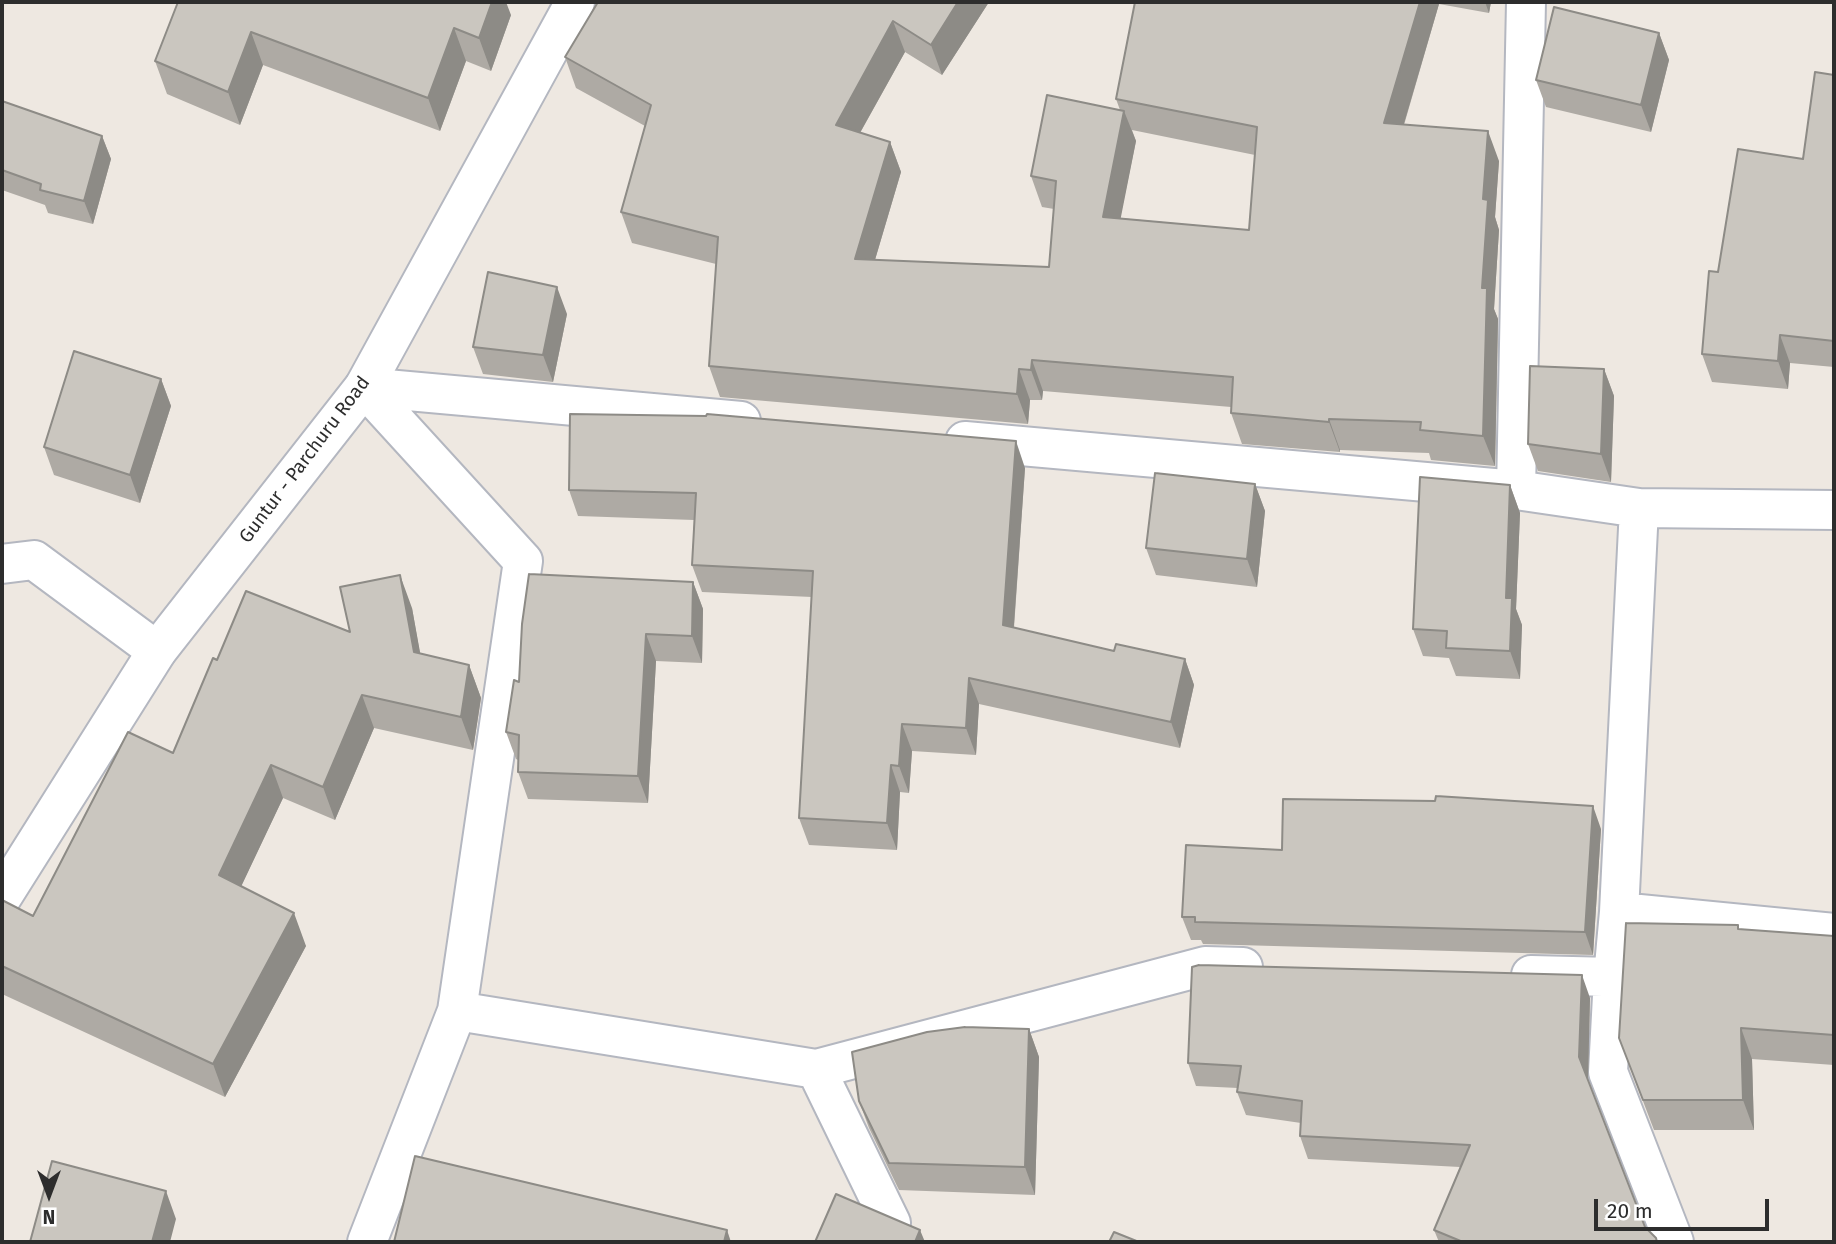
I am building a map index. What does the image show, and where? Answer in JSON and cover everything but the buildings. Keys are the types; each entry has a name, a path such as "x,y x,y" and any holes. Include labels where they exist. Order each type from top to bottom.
{"street":[{"name":"Guntur - Parchuru Road","path":"2,897 157,650 364,387 575,2"},
{"path":"1516,490 1526,2"},
{"path":"364,387 780,424"},
{"path":"364,387 523,561 457,1011 367,1242"},
{"path":"933,438 1516,490 1639,508 1834,510"},
{"path":"1639,508 1619,912 1608,1072 1674,1242"},
{"path":"2,564 34,560 157,650"},
{"path":"1619,912 1834,933"},
{"path":"457,1011 816,1069 1205,966 1273,968"},
{"path":"1490,974 1613,977"},
{"path":"816,1069 891,1223"}]}
